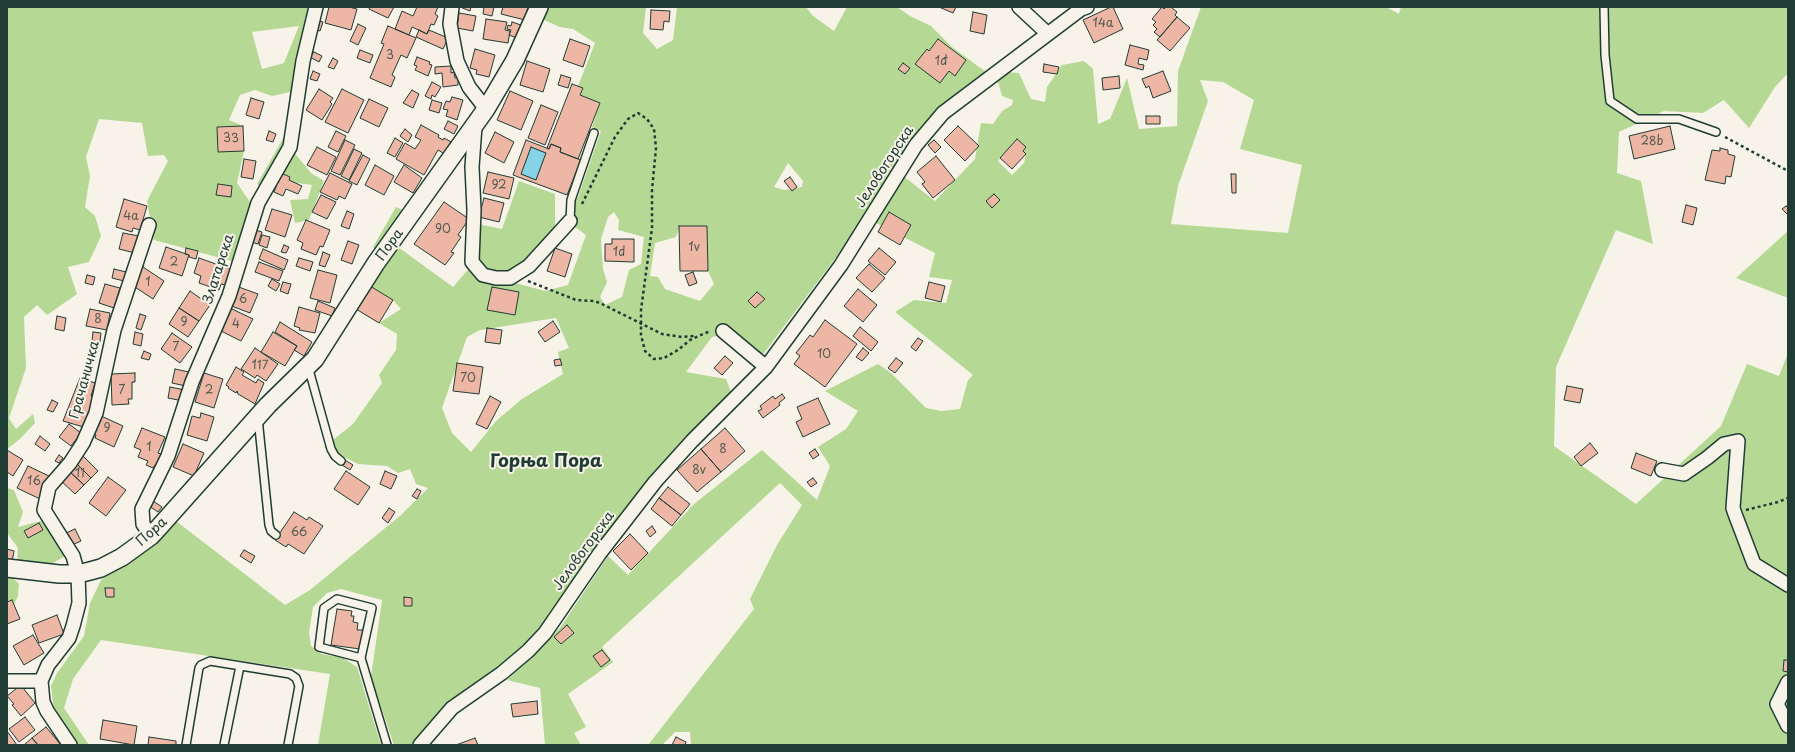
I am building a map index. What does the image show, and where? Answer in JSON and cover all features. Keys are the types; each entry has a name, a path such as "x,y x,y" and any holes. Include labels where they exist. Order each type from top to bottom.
{"street":[{"name":"Златарска","path":"151,536 143,524 142,509 168,456 192,382 229,296 258,203 290,147 303,61 316,7"},
{"path":"452,7 450,24 457,61 469,86 479,102 486,109"},
{"name":"Пора","path":"7,568 59,574 78,574 101,568 112,563 151,536 258,416 308,366 322,349 376,264 486,109 515,60 539,7"},
{"path":"1019,7 1048,34"},
{"name":"Јеловогорска","path":"420,745 452,708 502,673 545,634 600,553 655,482 692,441 766,367 841,265 916,145 943,113 1048,34 1082,9 1087,7"},
{"name":"Пора","path":"475,126 472,168 474,210 472,262 483,275 496,278 510,278 529,266 570,221"},
{"name":"Грачаничка","path":"41,681 48,665 69,638 80,603 78,574 73,556 44,510 49,487 70,463 83,443 96,413 114,330 149,225"},
{"path":"723,331 766,367"},
{"path":"1662,470 1684,474 1724,444 1738,441 1739,454 1733,508 1735,514 1754,564 1788,586"},
{"path":"7,681 41,681 43,702 47,711 70,745"},
{"path":"1788,682 1777,704 1788,726"}],"lane":[{"path":"1604,7 1604,55 1610,101 1637,119 1680,119 1716,132"},
{"path":"570,221 571,200 594,133"},
{"path":"308,366 331,449 335,456 341,461"},
{"path":"258,416 268,525 271,531 276,535"},
{"path":"361,658 319,646 324,608 337,599 372,608 361,658 387,745"},
{"path":"186,745 201,665 210,662 290,674 296,678 299,686 288,745"},
{"path":"224,745 240,666"}],"path":[{"path":"570,221 581,207 614,137 628,120 638,113 647,119 654,129 656,148 652,190 652,228 641,310 641,335 645,351 654,359 664,358 706,332 723,331"},
{"path":"1716,132 1788,171"},
{"path":"516,274 576,300 594,300 652,330 670,336 698,336"},
{"path":"1735,514 1788,498"}],"green space":[{"path":"7,7 314,7 293,151 311,173 324,181 309,220 295,223 290,200 308,199 312,185 277,180 269,197 257,184 285,135 290,92 272,96 255,90 240,95 229,120 243,126 217,127 218,151 244,151 237,183 252,205 232,261 154,240 147,201 168,161 164,155 148,156 142,123 99,119 86,157 90,176 85,207 95,216 101,236 89,262 68,267 77,294 47,315 37,305 24,317 26,368 9,418 16,429 33,414 35,423 20,439 7,449","holes":["299,26 284,63 262,69 252,32"]},
{"path":"548,7 646,7 643,33 657,49 673,40 677,7 806,7 813,16 834,31 847,7 897,7 910,16 931,26 952,47 998,81 1006,72 1019,73 1031,99 1045,102 1047,87 1062,65 1084,61 1093,69 1098,124 1110,119 1127,78 1139,129 1177,126 1178,71 1201,7 1386,7 1399,14 1401,7 1788,7 1788,73 1775,87 1749,128 1724,100 1703,113 1664,111 1619,132 1617,173 1641,181 1653,244 1616,230 1556,367 1554,446 1636,504 1721,426 1747,364 1779,376 1788,353 1788,745 691,745 690,732 675,732 662,745 648,745 754,609 750,599 777,545 802,505 780,483 602,647 613,662 568,694 586,727 574,733 581,745 545,745 540,688 507,680 560,628 608,556 628,575 694,504 762,450 817,500 830,466 818,447 846,429 858,411 825,391 878,364 891,373 926,408 941,411 960,409 968,380 973,375 895,312 914,300 946,303 952,280 929,277 935,253 874,222 902,175 935,201 975,159 981,123 993,124 1002,111 1012,105 1013,100 1002,96 998,82 934,116 874,198 840,252 761,357 722,335 712,337 686,372 726,379 731,392 685,440 538,640 447,704 429,723 415,745 394,745 371,677 382,600 341,589 327,593 313,607 309,633 311,646 322,654 343,658 357,667 381,745 318,745 330,674 101,640 73,679 64,708 89,745 79,745 54,711 51,686 57,673 84,636 90,603 101,580 157,540 176,521 285,605 310,590 401,515 428,488 416,484 410,469 398,473 387,466 358,464 324,447 353,424 382,383 379,375 396,350 397,334 379,323 401,309 393,300 370,286 398,247 453,287 477,259 478,224 502,229 519,181 555,194 555,232 512,282 545,291 568,285 586,235 571,224 572,204 578,197 601,131 592,127 600,103 580,95 583,88 578,86 595,43 573,29 560,27 542,19","holes":["1200,80 1223,82 1254,100 1240,149 1302,165 1288,233 1171,224 1178,186 1208,101","1017,139 1026,147 1023,151 1026,154 1024,163 1012,175 998,161","788,163 803,181 802,187 784,190 774,187","614,212 619,220 618,230 644,237 641,264 629,270 622,297 605,305 600,297 607,282 603,269 601,239 608,217","680,226 707,226 708,271 714,284 700,301 665,289 658,277 650,276 655,243 676,237","556,318 569,348 558,352 563,374 522,399 496,421 471,452 452,433 442,408 467,337 480,330"]},
{"path":"396,207 405,211 377,250 373,247"},
{"path":"1788,231 1788,298 1736,278"},
{"path":"7,488 14,490 23,512 18,527 45,520 67,555 46,567 17,562 18,548 7,533"},
{"path":"7,576 11,576 19,584 18,596 14,605 12,600 7,601"}],"water":[{"path":"531,147 546,153 536,180 521,174"}],"building":[{"path":"329,7 349,7 357,9 351,30 325,23"},
{"path":"370,7 394,7 388,18 369,9"},
{"path":"417,7 438,7 435,14 438,16 434,25 431,24 427,34 412,27 409,35 395,29 402,11 413,16"},
{"path":"460,7 471,7 470,11"},
{"path":"484,7 494,7 492,16 483,14"},
{"path":"503,7 528,7 525,20 501,14"},
{"path":"939,7 956,7 953,13"},
{"path":"1113,7 1123,29 1094,43 1083,20"},
{"path":"1162,7 1164,9 1166,7 1171,7 1177,12 1175,15 1177,17 1160,37 1154,32 1157,29 1153,25 1156,22 1152,19"},
{"path":"651,10 670,11 669,22 664,21 663,30 650,29"},
{"path":"973,12 987,15 984,34 970,31"},
{"path":"459,13 476,16 473,31 457,28"},
{"path":"1177,17 1190,28 1170,51 1157,40"},
{"path":"486,19 507,22 505,30 510,31 508,43 483,39"},
{"path":"317,20 323,22 320,31 314,29"},
{"path":"512,22 521,25 517,38 509,35 511,30 507,29 508,25 511,26"},
{"path":"358,24 366,28 358,45 350,41"},
{"path":"388,26 416,38 407,58 401,55 392,75 395,77 391,87 370,78 384,44 381,43"},
{"path":"419,30 427,34 429,30 448,38 443,49 416,37"},
{"path":"570,39 590,46 583,67 563,60"},
{"path":"938,39 966,60 955,76 949,71 940,83 915,64 927,49 929,51"},
{"path":"1130,45 1149,50 1147,60 1139,58 1138,64 1144,65 1143,70 1125,65"},
{"path":"475,49 495,55 489,77 476,74 477,70 470,68"},
{"path":"360,50 373,55 370,63 357,58"},
{"path":"314,52 322,56 319,62 310,57"},
{"path":"417,57 430,62 429,64 432,65 428,76 415,70 417,66 414,65"},
{"path":"333,58 338,61 334,69 328,67"},
{"path":"527,61 550,69 543,92 520,85"},
{"path":"903,63 910,68 905,74 898,69"},
{"path":"1044,64 1059,67 1057,74 1043,72"},
{"path":"451,66 451,73 454,72 455,78 458,78 458,85 443,87 442,73 435,74 435,67"},
{"path":"313,71 320,74 317,81 310,79"},
{"path":"1163,71 1171,91 1153,98 1149,86 1146,88 1142,79"},
{"path":"561,75 571,78 568,88 558,85"},
{"path":"1119,76 1120,88 1103,90 1102,78"},
{"path":"432,82 441,87 435,97 432,95 431,99 425,96"},
{"path":"572,84 583,88 580,95 600,103 578,159 560,152 561,148 551,144 549,149 547,148"},
{"path":"319,89 333,98 330,102 332,104 322,120 306,110"},
{"path":"342,89 364,100 348,133 325,122"},
{"path":"412,90 419,94 413,108 403,103"},
{"path":"510,91 533,101 521,130 497,120"},
{"path":"452,97 463,100 457,120 446,116 448,110 443,109 446,101 450,102"},
{"path":"251,98 264,102 259,119 246,115"},
{"path":"369,99 388,108 379,127 360,118"},
{"path":"432,100 442,103 439,113 429,110"},
{"path":"541,105 558,112 545,145 528,138"},
{"path":"1146,116 1160,116 1160,124 1146,124"},
{"path":"448,121 458,126 454,134 444,129"},
{"path":"421,125 439,135 438,137 443,140 444,138 455,144 448,156 438,150 424,175 396,159 405,143 415,149 421,140 415,137"},
{"path":"243,126 244,151 218,152 217,127"},
{"path":"958,126 979,146 965,161 944,140"},
{"path":"1670,126 1675,149 1634,159 1629,136"},
{"path":"405,129 412,135 408,142 400,136"},
{"path":"269,131 276,134 273,142 266,140"},
{"path":"336,131 346,136 338,152 328,147"},
{"path":"495,132 514,142 504,163 485,153"},
{"path":"395,138 403,143 395,157 387,153"},
{"path":"1017,139 1026,147 1023,151 1026,154 1012,169 1000,158"},
{"path":"345,140 355,145 340,175 331,171"},
{"path":"526,140 549,149 551,144 561,148 560,152 581,160 567,195 513,175","holes":["531,147 546,153 536,180 521,174"]},
{"path":"934,140 941,147 935,153 928,145"},
{"path":"317,147 336,157 327,175 307,165"},
{"path":"1720,148 1728,150 1728,154 1735,156 1731,177 1726,176 1725,184 1705,180 1712,150 1720,151"},
{"path":"354,149 362,153 349,180 341,176"},
{"path":"363,155 370,159 357,185 349,181"},
{"path":"936,156 955,180 933,198 922,184 925,182 917,172"},
{"path":"244,159 256,161 253,179 241,177"},
{"path":"375,165 394,176 384,195 365,185"},
{"path":"404,165 422,178 413,193 394,182"},
{"path":"488,172 514,178 509,199 483,193"},
{"path":"281,173 290,177 289,180 302,186 298,194 286,189 283,196 274,192"},
{"path":"330,173 352,184 345,199 339,196 337,200 320,192"},
{"path":"1231,174 1236,174 1236,193 1232,193"},
{"path":"790,177 797,187 792,191 784,181"},
{"path":"218,184 232,186 231,197 216,195"},
{"path":"994,194 1000,200 992,208 986,201"},
{"path":"321,195 336,202 327,219 312,212"},
{"path":"484,198 504,203 499,222 479,217"},
{"path":"124,199 147,206 140,230 133,228 132,232 116,227"},
{"path":"444,202 469,219 458,235 461,237 451,252 454,253 445,265 414,244"},
{"path":"1686,205 1697,208 1693,225 1682,222"},
{"path":"1786,206 1788,208 1788,215 1782,209"},
{"path":"272,209 292,215 285,237 265,230"},
{"path":"347,211 354,214 349,229 341,226"},
{"path":"889,212 911,225 900,245 878,232"},
{"path":"306,220 330,230 323,247 320,246 316,255 301,249 303,243 297,240"},
{"path":"679,226 707,226 708,271 680,271"},
{"path":"252,229 262,232 258,244 248,241"},
{"path":"123,233 139,236 135,253 119,249"},
{"path":"262,235 270,237 267,248 259,245"},
{"path":"612,239 634,239 634,262 605,261 605,244 612,244"},
{"path":"348,241 359,245 352,264 341,260"},
{"path":"284,245 289,247 286,253 281,252"},
{"path":"166,247 189,255 182,276 159,268"},
{"path":"186,248 198,251 196,259 185,254"},
{"path":"555,248 572,254 565,277 547,271"},
{"path":"879,248 896,262 885,275 868,261"},
{"path":"263,249 288,260 284,270 259,259"},
{"path":"323,252 330,255 325,267 319,265"},
{"path":"199,258 230,269 225,285 221,284 219,290 199,283 201,276 194,273"},
{"path":"299,258 313,262 310,271 296,266"},
{"path":"259,262 283,271 279,281 255,272"},
{"path":"869,264 885,278 872,292 856,278"},
{"path":"143,267 164,281 153,299 132,285"},
{"path":"114,269 126,272 124,281 112,278"},
{"path":"318,270 337,275 330,303 310,298"},
{"path":"693,272 697,283 689,286 685,275"},
{"path":"87,275 95,277 93,285 85,283"},
{"path":"272,279 280,284 276,291 268,286"},
{"path":"283,282 291,284 288,294 280,291"},
{"path":"929,282 945,286 941,302 925,298"},
{"path":"105,284 120,288 114,308 99,303"},
{"path":"236,286 258,294 250,313 229,305"},
{"path":"370,286 393,300 379,323 356,309"},
{"path":"492,287 519,292 515,315 487,310"},
{"path":"858,289 877,305 863,322 844,306"},
{"path":"190,291 210,305 199,321 179,308"},
{"path":"757,292 765,299 755,308 748,301"},
{"path":"318,301 335,308 332,316 315,310"},
{"path":"299,307 320,313 315,333 299,330 300,328 294,326"},
{"path":"179,308 199,321 188,337 169,324"},
{"path":"230,308 253,319 241,341 219,330"},
{"path":"90,309 110,313 107,330 86,326"},
{"path":"140,314 146,316 141,330 136,328"},
{"path":"57,316 66,318 64,331 55,329"},
{"path":"825,320 857,344 825,387 794,364 800,356 796,353 810,335 813,337"},
{"path":"553,321 560,332 545,342 538,332"},
{"path":"280,322 312,342 304,356 294,350 297,346 275,332"},
{"path":"860,327 878,342 871,351 853,336"},
{"path":"487,328 502,330 500,344 485,342"},
{"path":"93,332 101,333 100,342 92,341"},
{"path":"135,332 143,334 141,346 133,344"},
{"path":"273,332 297,346 285,366 261,352"},
{"path":"172,333 192,347 180,363 161,349"},
{"path":"918,338 923,341 916,351 911,347"},
{"path":"255,348 278,364 266,381 257,375 255,378 241,369"},
{"path":"863,348 869,353 862,361 856,357"},
{"path":"144,351 151,354 149,360 141,358"},
{"path":"725,356 733,363 722,375 714,368"},
{"path":"896,358 903,363 895,373 888,368"},
{"path":"560,359 562,365 555,366 554,360"},
{"path":"457,363 483,367 479,394 453,391"},
{"path":"236,367 244,372 242,375 256,383 258,379 264,383 255,404 238,394 237,391 236,393 228,388 229,387 226,385"},
{"path":"175,369 189,372 186,386 172,383"},
{"path":"135,373 135,382 132,382 132,399 128,399 129,404 112,405 111,374"},
{"path":"204,373 223,379 214,408 195,402"},
{"path":"80,378 95,383 91,396 96,397 87,428 63,421"},
{"path":"1567,386 1583,389 1580,403 1564,400"},
{"path":"170,387 185,390 183,401 168,398"},
{"path":"782,394 785,398 779,403 780,405 763,418 758,411 762,409 760,406 773,396 775,399"},
{"path":"490,396 501,402 487,429 476,424"},
{"path":"818,398 830,424 803,437 796,422 802,419 797,407"},
{"path":"52,400 58,403 53,412 47,410"},
{"path":"201,413 214,417 207,441 187,435 192,416 200,418"},
{"path":"99,415 123,426 114,447 95,438 96,435 91,433"},
{"path":"69,424 81,433 71,446 59,437"},
{"path":"142,428 165,437 158,453 161,454 157,465 153,468 146,465 148,461 138,457 141,450 134,447"},
{"path":"725,428 745,451 721,472 701,449"},
{"path":"40,436 50,444 45,451 35,444"},
{"path":"1590,443 1598,453 1581,466 1574,457"},
{"path":"183,444 204,453 194,476 173,467"},
{"path":"701,449 721,472 697,492 677,470"},
{"path":"815,449 819,455 813,459 809,453"},
{"path":"7,450 23,460 13,476 7,472"},
{"path":"1636,453 1657,461 1651,476 1631,468"},
{"path":"59,455 63,458 59,463 55,461"},
{"path":"83,456 98,471 91,478 76,463"},
{"path":"345,460 353,465 350,470 342,465"},
{"path":"76,463 91,478 84,485 69,471"},
{"path":"28,466 51,477 40,499 17,488"},
{"path":"69,471 84,485 75,494 60,480"},
{"path":"346,471 370,487 358,505 334,489"},
{"path":"385,471 397,476 391,489 380,484"},
{"path":"108,477 126,490 106,516 89,503"},
{"path":"813,478 817,483 811,487 807,482"},
{"path":"668,487 690,504 681,515 659,498"},
{"path":"417,489 421,491 417,499 412,496"},
{"path":"659,498 681,515 672,526 651,509"},
{"path":"153,501 162,507 158,512 149,506"},
{"path":"389,508 395,512 388,523 382,518"},
{"path":"294,512 307,520 309,517 323,526 304,554 288,544 286,547 275,540"},
{"path":"39,523 43,530 28,538 24,531"},
{"path":"652,526 656,532 650,537 646,531"},
{"path":"75,529 81,541 72,545 66,533"},
{"path":"630,534 648,553 631,570 613,551"},
{"path":"7,549 14,551 12,562 7,561"},
{"path":"244,550 255,556 251,563 240,556"},
{"path":"105,588 114,588 114,597 106,597"},
{"path":"404,597 412,598 412,606 404,606"},
{"path":"12,600 20,619 7,624 7,602"},
{"path":"337,609 352,611 351,616 354,616 353,622 358,623 357,630 363,630 360,649 331,645"},
{"path":"57,615 64,634 39,643 32,625"},
{"path":"567,625 574,633 561,644 554,637"},
{"path":"33,635 44,653 24,665 13,646"},
{"path":"602,650 610,660 601,667 593,656"},
{"path":"1784,660 1788,660 1788,672 1783,671"},
{"path":"17,688 23,688 35,703 21,716 7,696"},
{"path":"537,701 538,714 513,717 511,704"},
{"path":"25,717 35,730 19,742 9,729"},
{"path":"103,720 137,726 134,745 100,739"},
{"path":"46,727 61,745 38,745 32,738"},
{"path":"7,731 17,745 7,745"},
{"path":"149,737 176,741 176,745 148,745"},
{"path":"676,737 686,742 685,745 672,745"},
{"path":"32,738 38,745 24,745"},
{"path":"475,738 478,745 456,745"}],"district":[{"name":"Горња Пора","path":"546,462"}]}
